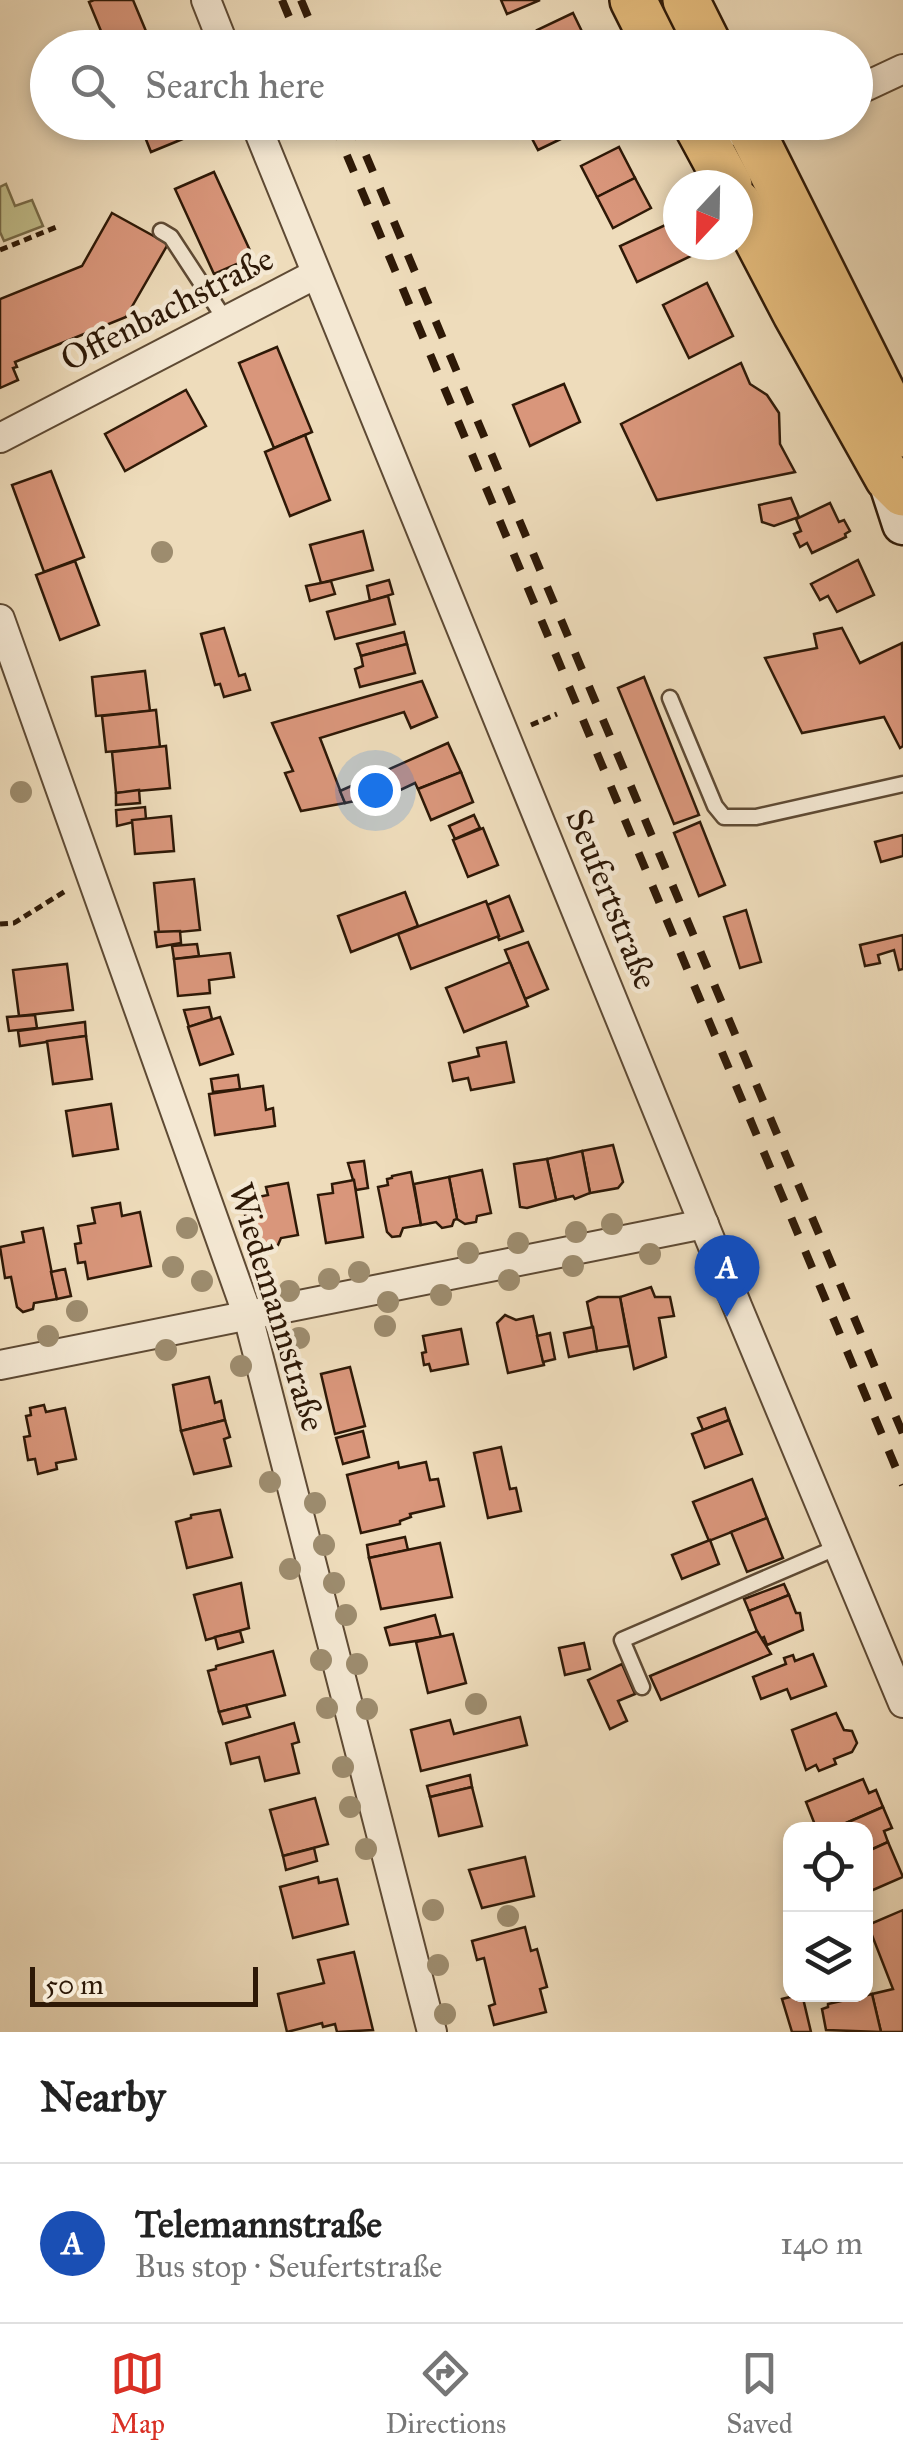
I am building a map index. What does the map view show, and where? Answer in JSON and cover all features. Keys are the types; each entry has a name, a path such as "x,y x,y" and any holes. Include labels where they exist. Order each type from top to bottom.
{"main road":[{"path":"633,0 648,30"},
{"path":"686,0 701,30"},
{"path":"704,140 720,170"},
{"path":"767,140 903,434"},
{"path":"753,232 896,486 903,524"}],"street":[{"path":"206,0 218,30"},
{"path":"873,83 903,69"},
{"name":"Seufertstraße","path":"262,140 903,1703"},
{"name":"Offenbachstraße","path":"0,438 316,274"},
{"name":"Wiedemannstraße","path":"0,619 248,1316 432,2032"},
{"path":"0,1365 704,1224"}],"lane":[{"path":"161,230 171,237 226,320"},
{"path":"670,698 715,806 724,817 756,818 903,784"},
{"path":"642,1687 622,1640 838,1548"}],"path":[{"path":"0,250 58,226"},
{"path":"0,924 14,923 89,876"}],"shaded area":[{"path":"6,184 15,206 32,200 43,226 4,241 0,232 0,187"}],"building":[{"path":"133,0 146,30 101,30 89,2"},
{"path":"501,0 540,0 507,14"},
{"path":"573,13 581,30 537,30"},
{"path":"146,140 180,140 151,152"},
{"path":"533,140 559,140 538,150"},
{"path":"619,147 635,178 597,197 581,166"},
{"path":"214,172 253,257 214,274 175,189"},
{"path":"635,178 651,208 613,228 597,197"},
{"path":"112,213 168,244 126,317 15,362 18,380 0,388 0,299 82,266"},
{"path":"663,226 663,260 683,260 637,282 620,246"},
{"path":"707,283 733,336 689,358 663,305"},
{"path":"277,347 312,432 274,448 239,363"},
{"path":"741,363 750,384 767,395 779,413 780,444 795,472 657,500 621,424"},
{"path":"564,384 580,422 530,446 513,405"},
{"path":"186,390 206,426 125,471 105,434"},
{"path":"305,435 330,500 290,516 265,452"},
{"path":"51,471 84,557 44,572 12,485"},
{"path":"791,498 799,517 774,526 762,522 759,505"},
{"path":"830,503 839,522 844,520 850,531 846,537 812,553 807,543 800,547 794,534 801,531 796,519"},
{"path":"363,531 373,570 321,583 310,545"},
{"path":"858,560 874,595 837,612 828,596 820,600 811,584"},
{"path":"75,561 99,625 60,640 36,575"},
{"path":"389,580 393,594 370,601 367,586"},
{"path":"331,581 335,594 310,601 306,586"},
{"path":"388,596 395,624 335,639 327,612"},
{"path":"224,628 239,676 245,674 250,690 224,697 220,684 215,685 201,634"},
{"path":"842,628 860,663 902,643 900,748 884,717 802,733 765,658 817,648 814,634"},
{"path":"404,632 407,644 361,656 357,644"},
{"path":"407,644 415,673 360,687 355,669 363,666 361,656"},
{"path":"145,671 150,711 96,716 92,677"},
{"path":"644,677 699,815 674,824 618,688"},
{"path":"422,681 437,717 411,728 404,712 320,738 345,803 301,811 285,773 293,771 272,723"},
{"path":"156,710 160,747 106,752 102,716"},
{"path":"448,743 461,772 418,789 415,783 394,793 345,803 340,791"},
{"path":"166,746 170,788 116,793 112,752"},
{"path":"461,772 473,802 431,820 418,789"},
{"path":"139,790 140,803 116,805 116,793"},
{"path":"145,807 146,819 117,826 116,810"},
{"path":"474,815 480,828 455,839 449,826"},
{"path":"171,816 174,851 135,854 132,820"},
{"path":"700,822 725,885 699,896 674,833"},
{"path":"483,828 498,865 468,877 453,840"},
{"path":"903,835 903,856 881,862 875,842"},
{"path":"194,879 200,930 159,934 154,883"},
{"path":"405,892 418,926 351,952 338,916"},
{"path":"509,896 523,931 499,940 487,905"},
{"path":"486,901 499,936 411,969 398,934"},
{"path":"746,910 761,962 740,968 724,917"},
{"path":"180,931 181,943 157,947 155,932"},
{"path":"903,935 903,969 899,970 894,950 878,955 880,963 865,966 860,945"},
{"path":"528,942 548,989 525,999 505,950"},
{"path":"197,944 199,956 174,959 172,946"},
{"path":"230,953 234,977 209,980 210,993 178,996 174,959"},
{"path":"510,962 528,1006 464,1032 446,988"},
{"path":"67,964 73,1010 19,1016 13,970"},
{"path":"209,1007 212,1019 189,1027 184,1010"},
{"path":"35,1015 37,1028 9,1031 7,1017"},
{"path":"220,1017 233,1054 200,1065 188,1027"},
{"path":"85,1022 86,1036 20,1046 18,1031"},
{"path":"86,1036 92,1079 53,1084 47,1041"},
{"path":"506,1042 514,1082 471,1090 468,1078 453,1081 449,1063 479,1056 477,1048"},
{"path":"238,1075 240,1089 213,1092 211,1079"},
{"path":"263,1086 266,1110 273,1108 275,1126 215,1135 209,1094"},
{"path":"111,1104 118,1149 73,1156 66,1111"},
{"path":"613,1145 623,1182 618,1188 590,1193 582,1151"},
{"path":"582,1151 590,1193 556,1200 547,1159"},
{"path":"547,1159 556,1200 520,1207 514,1164"},
{"path":"364,1161 368,1188 356,1190 348,1163"},
{"path":"482,1170 491,1213 465,1224 457,1219 449,1177"},
{"path":"411,1172 421,1225 403,1228 400,1236 392,1237 387,1232 378,1187 388,1185 387,1179 392,1176"},
{"path":"449,1177 457,1219 452,1226 442,1228 436,1222 421,1225 414,1184"},
{"path":"354,1180 363,1237 326,1243 318,1195 333,1193 332,1184"},
{"path":"288,1183 298,1235 281,1238 278,1245 258,1243 255,1228 248,1229 242,1200 268,1195 266,1187"},
{"path":"120,1203 122,1216 140,1212 151,1266 88,1279 85,1262 78,1263 78,1226 95,1223 92,1208"},
{"path":"43,1228 57,1299 34,1303 33,1309 23,1312 17,1307 11,1277 5,1278 0,1247 24,1242 22,1232"},
{"path":"65,1269 71,1296 57,1299 51,1272"},
{"path":"651,1287 655,1297 670,1297 674,1316 659,1318 666,1357 634,1369 620,1297"},
{"path":"598,1297 620,1297 629,1346 597,1351 587,1302"},
{"path":"505,1315 516,1320 533,1316 544,1365 508,1373 497,1323"},
{"path":"593,1327 597,1351 569,1357 564,1333"},
{"path":"461,1329 468,1364 431,1371 429,1364 424,1365 423,1336"},
{"path":"550,1333 555,1359 543,1362 537,1336"},
{"path":"350,1367 365,1426 335,1434 321,1374"},
{"path":"209,1377 215,1403 221,1401 225,1420 181,1431 173,1385"},
{"path":"44,1405 46,1412 65,1408 76,1459 56,1463 57,1469 38,1474 35,1459 28,1460 24,1437 30,1436 26,1416 31,1415 30,1408"},
{"path":"725,1408 729,1420 703,1430 698,1418"},
{"path":"225,1420 230,1437 224,1439 231,1466 194,1474 181,1431"},
{"path":"729,1420 742,1454 705,1468 692,1434"},
{"path":"363,1431 369,1457 343,1464 336,1438"},
{"path":"501,1447 510,1489 516,1488 521,1511 488,1518 474,1453"},
{"path":"398,1462 399,1468 426,1462 430,1480 438,1479 444,1506 410,1514 400,1524 361,1533 347,1475"},
{"path":"752,1479 767,1518 709,1541 693,1502"},
{"path":"220,1510 232,1557 187,1568 176,1522"},
{"path":"767,1518 783,1558 747,1572 731,1532"},
{"path":"405,1537 408,1550 369,1558 367,1545"},
{"path":"710,1540 719,1564 682,1579 672,1555"},
{"path":"440,1543 452,1597 381,1609 369,1558"},
{"path":"241,1583 249,1628 206,1640 194,1595"},
{"path":"784,1584 789,1595 749,1611 744,1599"},
{"path":"789,1595 796,1613 800,1613 803,1630 767,1645 764,1637 760,1639 749,1611"},
{"path":"435,1615 441,1637 390,1645 385,1628"},
{"path":"240,1631 243,1642 218,1649 215,1637"},
{"path":"757,1631 771,1654 661,1700 650,1676"},
{"path":"453,1634 466,1683 428,1693 416,1642"},
{"path":"584,1643 590,1669 565,1675 559,1648"},
{"path":"273,1651 285,1695 219,1712 208,1671"},
{"path":"813,1654 826,1686 791,1699 787,1689 761,1699 753,1677 786,1664 784,1658 793,1655 795,1661"},
{"path":"622,1664 635,1694 618,1701 627,1721 610,1729 588,1680"},
{"path":"246,1705 250,1717 223,1724 219,1712"},
{"path":"836,1713 844,1730 852,1731 857,1743 852,1752 834,1759 836,1764 819,1771 816,1765 806,1770 792,1730"},
{"path":"520,1717 527,1745 421,1771 411,1730 450,1720 454,1734"},
{"path":"294,1723 299,1742 292,1744 299,1773 265,1781 259,1757 231,1764 226,1743"},
{"path":"470,1775 472,1787 430,1797 427,1786"},
{"path":"863,1779 869,1793 876,1790 883,1807 848,1822 814,1822 806,1802"},
{"path":"472,1787 482,1826 439,1836 430,1797"},
{"path":"315,1798 328,1844 283,1856 270,1810"},
{"path":"883,1807 892,1828 884,1831 888,1842 873,1849 873,1822 848,1822"},
{"path":"888,1842 903,1877 873,1890 873,1849"},
{"path":"314,1848 317,1861 286,1870 283,1856"},
{"path":"525,1857 534,1896 482,1908 469,1870"},
{"path":"318,1877 319,1883 337,1879 348,1924 293,1938 280,1887"},
{"path":"903,1910 903,2032 881,2032 873,1994 893,1989 873,1938 873,1923"},
{"path":"525,1927 531,1951 537,1949 547,1987 540,1989 546,2012 494,2025 489,2006 495,2004 484,1958 477,1960 472,1941"},
{"path":"354,1952 373,2030 337,2032 335,2024 323,2027 322,2023 287,2032 278,1994 324,1983 318,1960"},
{"path":"873,1998 881,2032 826,2030 822,2009 828,2004 873,2002"},
{"path":"782,1999 804,2002 811,2032 792,2032"}],"railway":[{"path":"282,0 294,30"},
{"path":"301,0 314,30"},
{"path":"341,140 903,1485"},
{"path":"360,140 903,1434"}],"place":[{"name":"Telemannstraße","path":"727,1317"}]}
